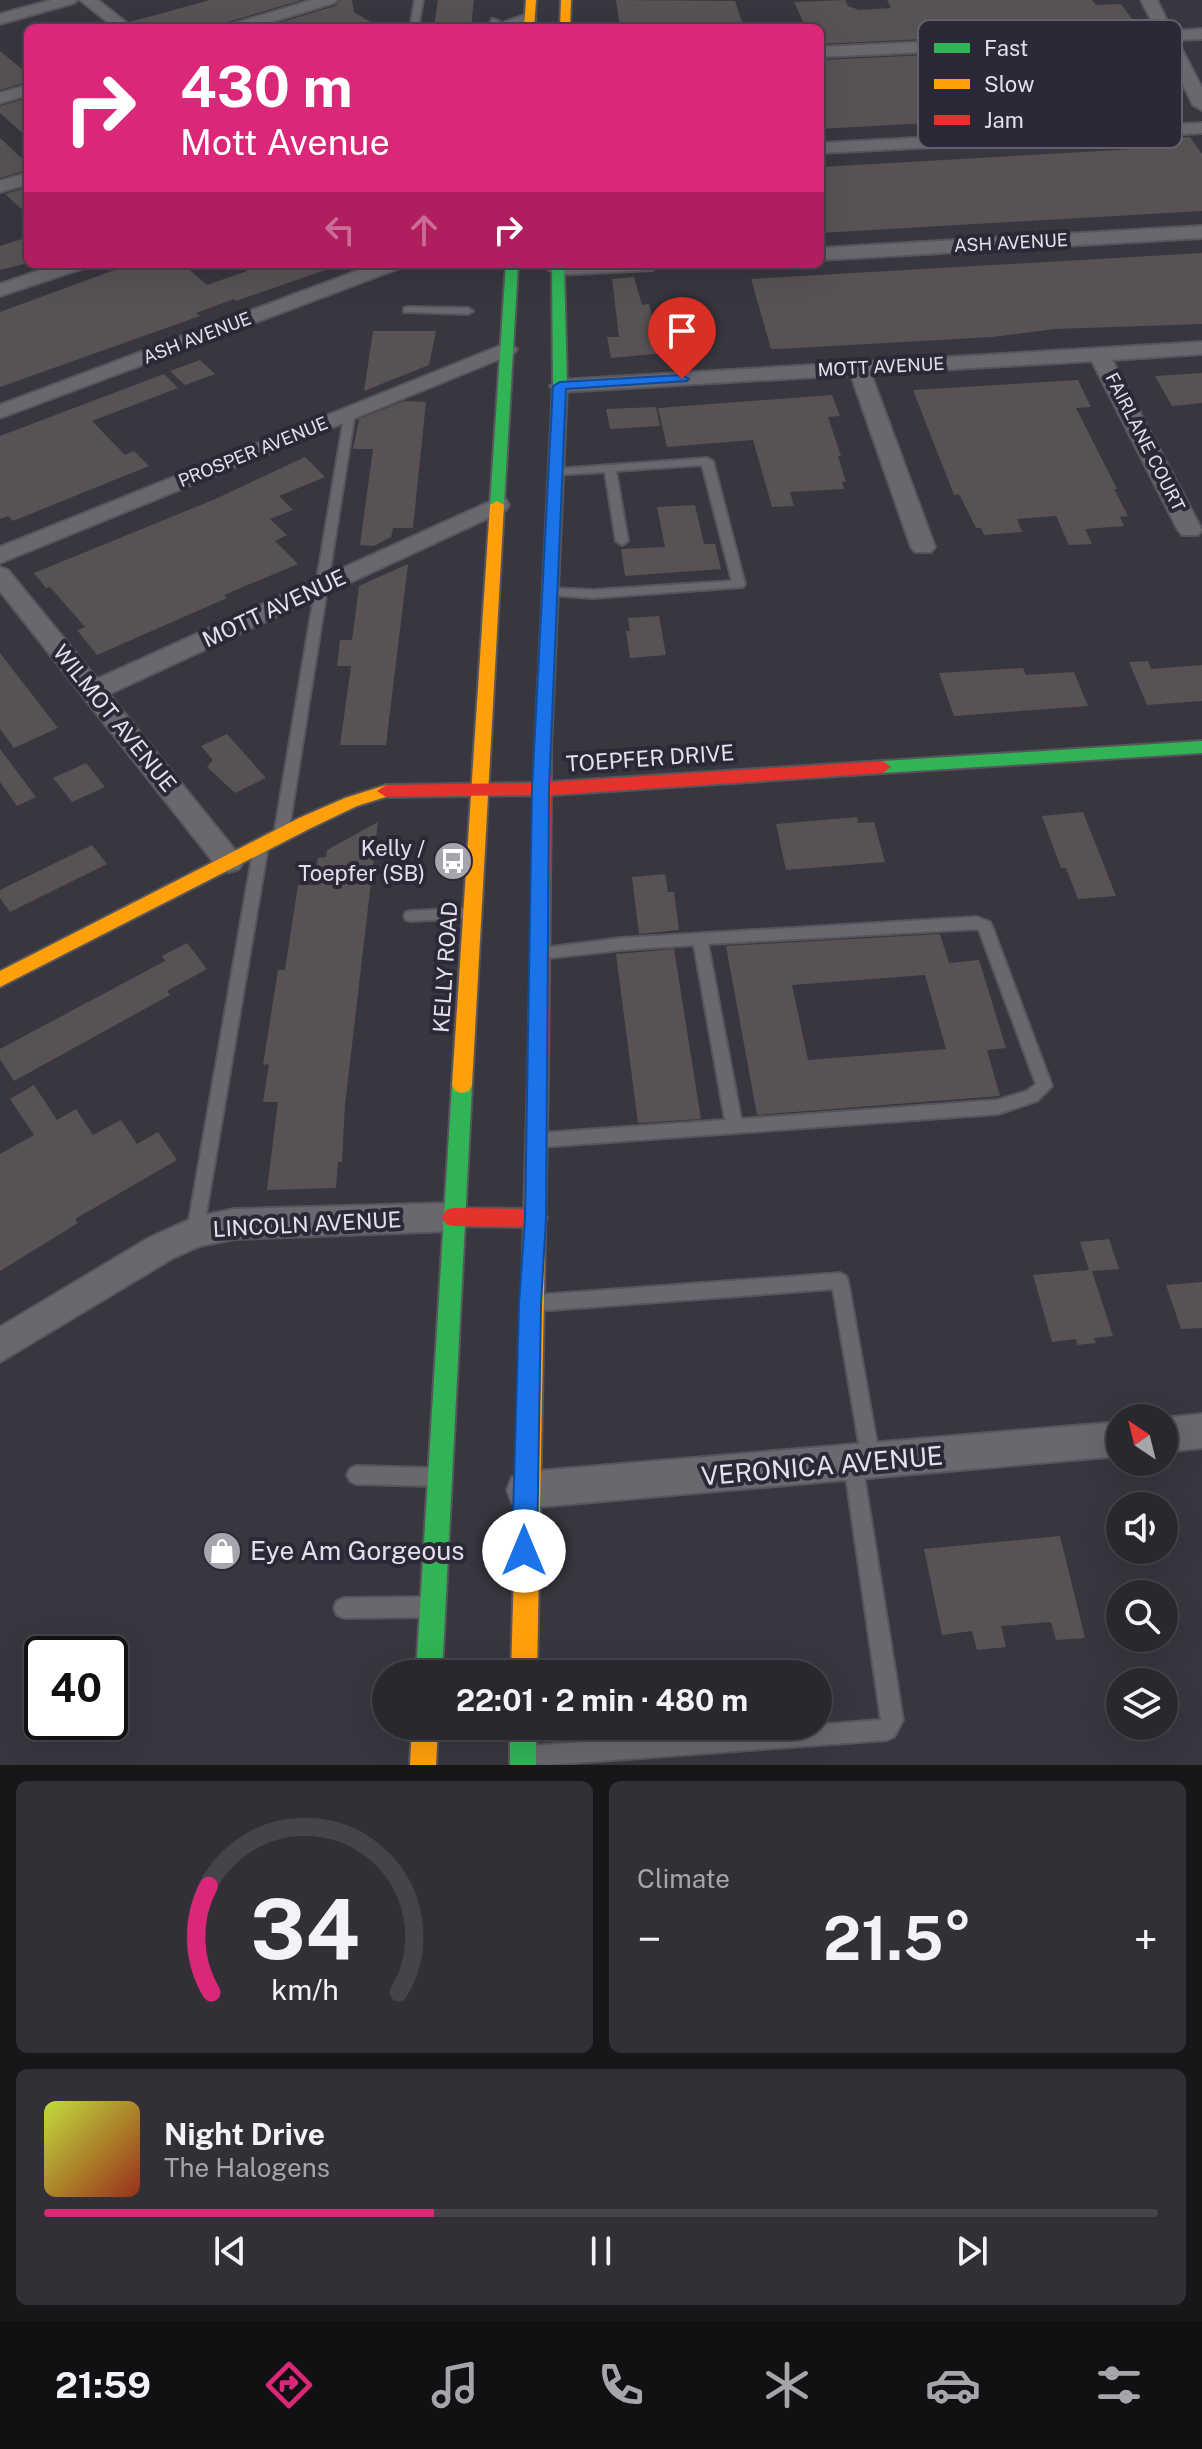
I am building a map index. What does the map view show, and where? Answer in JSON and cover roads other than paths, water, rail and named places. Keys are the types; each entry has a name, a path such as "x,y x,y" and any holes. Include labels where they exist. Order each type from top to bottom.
{"street":[{"path":"0,19 69,0"},
{"path":"88,0 120,24"},
{"path":"248,24 329,0"},
{"path":"565,24 566,0"},
{"path":"1149,0 1160,20"},
{"path":"501,24 530,15"},
{"path":"1182,35 1202,34"},
{"path":"824,52 918,47"},
{"path":"1182,64 1202,105"},
{"path":"0,98 24,91"},
{"path":"1182,129 1202,128"},
{"path":"824,148 918,143"},
{"path":"0,187 24,179"},
{"name":"ASH AVENUE","path":"824,254 1202,232"},
{"path":"0,290 65,268"},
{"name":"ASH AVENUE","path":"0,412 380,268"},
{"name":"KELLY ROAD","path":"430,1660 478,789 512,268"},
{"path":"524,1660 530,1304 536,1218 542,592 555,472 560,386 558,268"},
{"name":"MOTT AVENUE","path":"560,386 1202,348"},
{"name":"PROSPER AVENUE","path":"0,556 507,349"},
{"name":"FAIRLANE COURT","path":"1099,355 1190,530"},
{"path":"859,368 923,547"},
{"path":"497,511 513,528 511,585"},
{"name":"MOTT AVENUE","path":"94,691 322,586 497,511"},
{"name":"WILMOT AVENUE","path":"0,575 229,862"},
{"name":"TOEPFER DRIVE","path":"0,980 281,835 351,802 386,791 541,789 1202,747"},
{"path":"453,1217 536,1218"},
{"name":"LINCOLN AVENUE","path":"0,1346 161,1248 195,1232 234,1224 453,1217"},
{"path":"1178,1434 1202,1431"},
{"name":"VERONICA AVENUE","path":"525,1490 1106,1440"},
{"path":"423,1765 424,1740"},
{"path":"523,1740 523,1761"}],"lane":[{"path":"415,24 419,0"},
{"path":"408,310 468,311"},
{"path":"281,835 350,412"},
{"path":"542,592 593,594 739,584 707,461 555,472"},
{"path":"610,469 622,541"},
{"path":"195,1232 261,845"},
{"path":"411,916 472,913"},
{"path":"537,1140 998,1107 1032,1096 1044,1086 985,926 977,923 621,944 539,954"},
{"path":"700,940 734,1126"},
{"path":"523,1761 887,1730 893,1720 840,1281 530,1304"},
{"path":"356,1475 442,1477"},
{"path":"344,1608 434,1607"}],"place":[{"name":"Kelly / Toepfer (SB)","path":"453,861"},
{"name":"Eye Am Gorgeous","path":"222,1551"}]}
